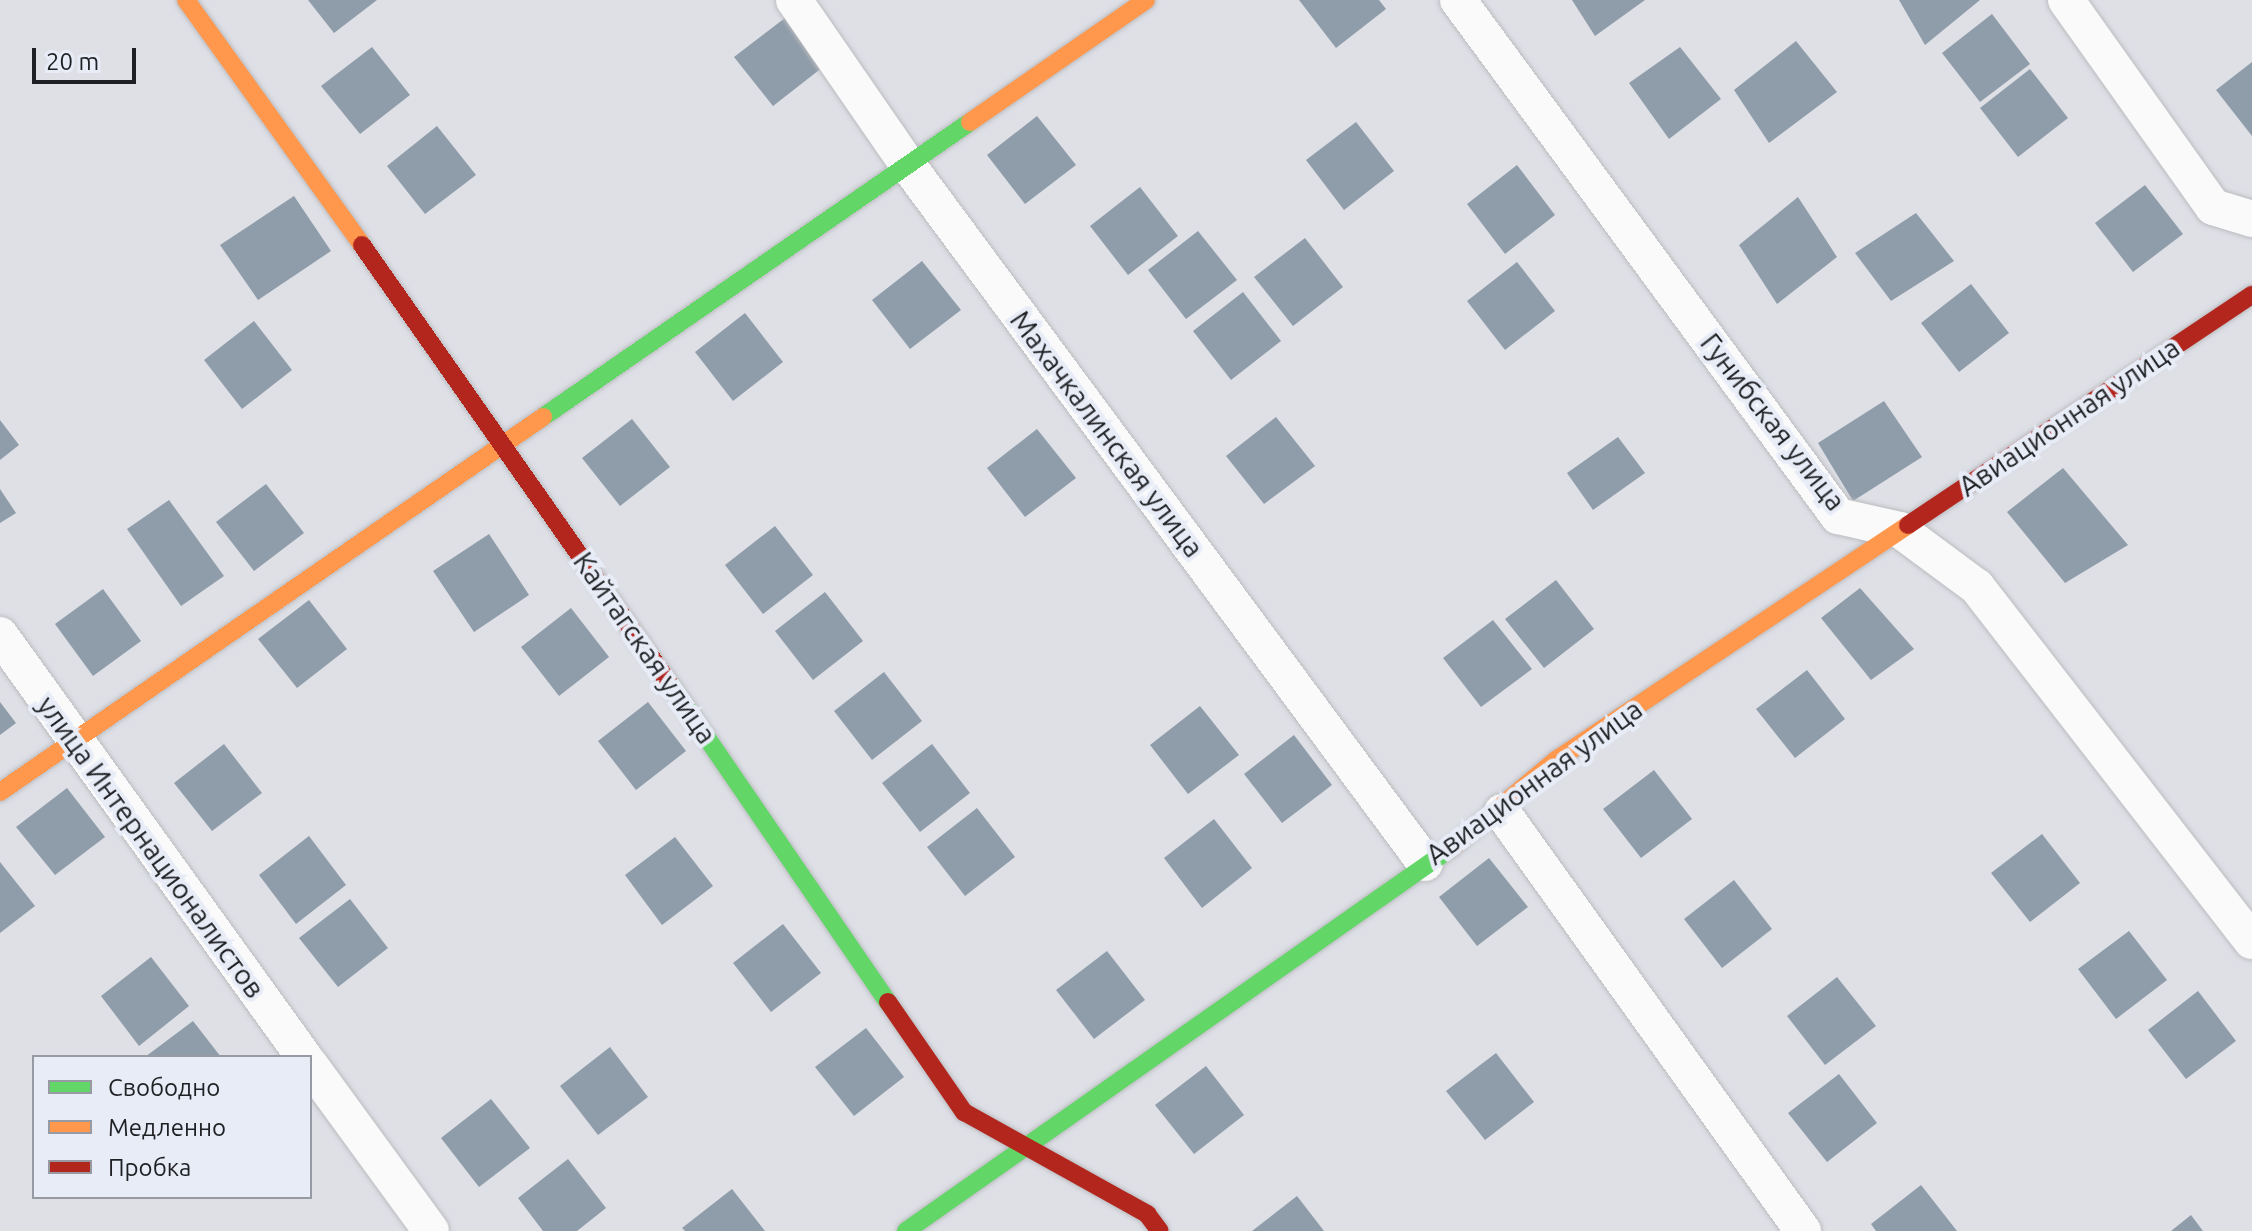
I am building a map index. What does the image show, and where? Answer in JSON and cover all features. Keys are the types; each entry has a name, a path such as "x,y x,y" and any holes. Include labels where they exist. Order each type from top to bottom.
{"street":[{"name":"Кайтагская улица","path":"186,0 505,445 964,1112 1147,1214 1160,1231"},
{"name":"Махачкалинская улица","path":"794,0 910,168 1425,863"},
{"path":"0,792 72,739 910,168 1146,0"},
{"name":"Гунибская улица","path":"1458,0 1838,516 1900,530 1977,587 2252,941"},
{"path":"2066,0 2213,207 2252,219"},
{"name":"Авиационная улица","path":"906,1231 1425,863 1502,812 1556,760 2252,295"},
{"name":"улица Интернационалистов","path":"0,635 303,1055"},
{"path":"1502,812 1803,1231"},
{"path":"312,1068 431,1231"}],"building":[{"path":"308,0 377,0 334,33"},
{"path":"1299,0 1379,0 1386,9 1336,48"},
{"path":"1572,0 1645,0 1595,36"},
{"path":"1899,0 1980,0 1925,45"},
{"path":"1992,14 2030,64 1980,102 1942,53"},
{"path":"785,18 823,67 773,106 734,57"},
{"path":"1796,41 1837,92 1769,143 1734,90"},
{"path":"372,47 410,95 360,134 321,86"},
{"path":"1680,47 1721,99 1669,139 1629,83"},
{"path":"2252,62 2252,136 2216,90"},
{"path":"2030,69 2068,118 2018,157 1980,108"},
{"path":"1037,116 1076,165 1025,204 987,155"},
{"path":"1356,122 1394,171 1344,210 1306,160"},
{"path":"437,126 476,175 425,214 387,166"},
{"path":"1517,165 1555,215 1505,254 1467,204"},
{"path":"2145,185 2183,234 2133,272 2095,223"},
{"path":"1140,187 1178,236 1128,275 1090,226"},
{"path":"294,196 331,251 258,300 220,245"},
{"path":"1798,197 1837,257 1777,304 1739,245"},
{"path":"1916,213 1954,261 1891,301 1855,253"},
{"path":"1198,231 1237,280 1186,319 1148,270"},
{"path":"1305,238 1343,287 1293,326 1254,277"},
{"path":"922,261 961,310 910,349 872,300"},
{"path":"1517,262 1555,311 1505,350 1467,301"},
{"path":"1971,284 2009,333 1959,372 1921,323"},
{"path":"1243,292 1281,341 1231,380 1193,331"},
{"path":"745,313 783,362 733,401 695,352"},
{"path":"254,321 292,370 242,409 204,360"},
{"path":"1884,401 1922,457 1853,501 1818,443"},
{"path":"1276,417 1315,466 1264,504 1226,456"},
{"path":"632,419 670,467 620,506 582,458"},
{"path":"0,420 19,445 0,460"},
{"path":"1037,429 1076,478 1025,517 987,468"},
{"path":"1618,437 1645,473 1593,510 1567,473"},
{"path":"2063,468 2128,545 2065,583 2007,512"},
{"path":"266,484 304,533 254,571 216,522"},
{"path":"0,489 16,513 0,523"},
{"path":"169,500 224,576 181,606 127,529"},
{"path":"775,526 813,575 763,614 725,565"},
{"path":"489,534 529,595 474,632 433,571"},
{"path":"1556,580 1594,629 1544,668 1505,619"},
{"path":"1860,588 1914,649 1871,680 1821,618"},
{"path":"103,589 141,641 93,676 55,624"},
{"path":"825,592 863,641 813,680 775,631"},
{"path":"309,600 347,649 297,688 258,639"},
{"path":"571,608 609,657 559,696 521,647"},
{"path":"1493,620 1532,669 1481,707 1443,658"},
{"path":"1807,670 1845,719 1795,758 1756,709"},
{"path":"884,672 922,721 872,760 834,711"},
{"path":"0,702 16,723 0,735"},
{"path":"648,702 686,751 636,790 598,741"},
{"path":"1200,706 1239,755 1188,794 1150,745"},
{"path":"1294,735 1332,785 1282,823 1244,774"},
{"path":"224,744 262,793 212,831 174,783"},
{"path":"932,744 970,793 920,832 882,783"},
{"path":"1654,770 1692,819 1641,858 1603,809"},
{"path":"67,788 105,837 55,875 16,827"},
{"path":"977,808 1015,857 965,896 927,847"},
{"path":"1214,819 1252,868 1202,908 1164,858"},
{"path":"2042,834 2080,883 2030,922 1991,873"},
{"path":"309,836 346,885 296,924 259,875"},
{"path":"675,837 713,886 662,925 625,875"},
{"path":"1489,858 1528,907 1477,946 1439,897"},
{"path":"0,862 35,906 0,933"},
{"path":"1734,880 1772,929 1722,968 1684,919"},
{"path":"350,899 388,948 338,987 299,938"},
{"path":"783,924 821,973 771,1012 733,963"},
{"path":"2129,931 2167,980 2116,1019 2078,969"},
{"path":"1107,951 1145,1000 1094,1039 1056,990"},
{"path":"151,957 189,1006 139,1046 101,996"},
{"path":"1837,977 1876,1026 1825,1065 1787,1016"},
{"path":"2198,991 2236,1041 2186,1079 2148,1030"},
{"path":"193,1021 219,1055 148,1055"},
{"path":"866,1028 904,1077 854,1116 815,1067"},
{"path":"610,1047 648,1097 598,1135 560,1086"},
{"path":"1496,1053 1534,1102 1485,1140 1446,1091"},
{"path":"1206,1066 1244,1115 1194,1154 1155,1105"},
{"path":"1839,1074 1877,1123 1827,1162 1788,1113"},
{"path":"491,1099 530,1148 479,1187 441,1138"},
{"path":"568,1159 606,1208 577,1231 543,1231 518,1198"},
{"path":"1921,1185 1957,1231 1876,1231 1871,1224"},
{"path":"732,1189 765,1231 685,1231 682,1228"},
{"path":"1297,1196 1324,1231 1252,1231"},
{"path":"2191,1215 2203,1231 2171,1231"}],"traffic: fast":[{"path":"543,417 970,122"},
{"path":"670,684 888,1002"},
{"path":"906,1231 1451,848"}],"traffic: slow":[{"path":"186,0 362,245"},
{"path":"970,122 1146,0"},
{"path":"0,792 543,417"},
{"path":"1451,848 1556,760 1908,525"}],"traffic: jam":[{"path":"362,245 670,684"},
{"path":"1908,525 2252,295"},
{"path":"888,1002 964,1112 1147,1214 1160,1231"}]}
